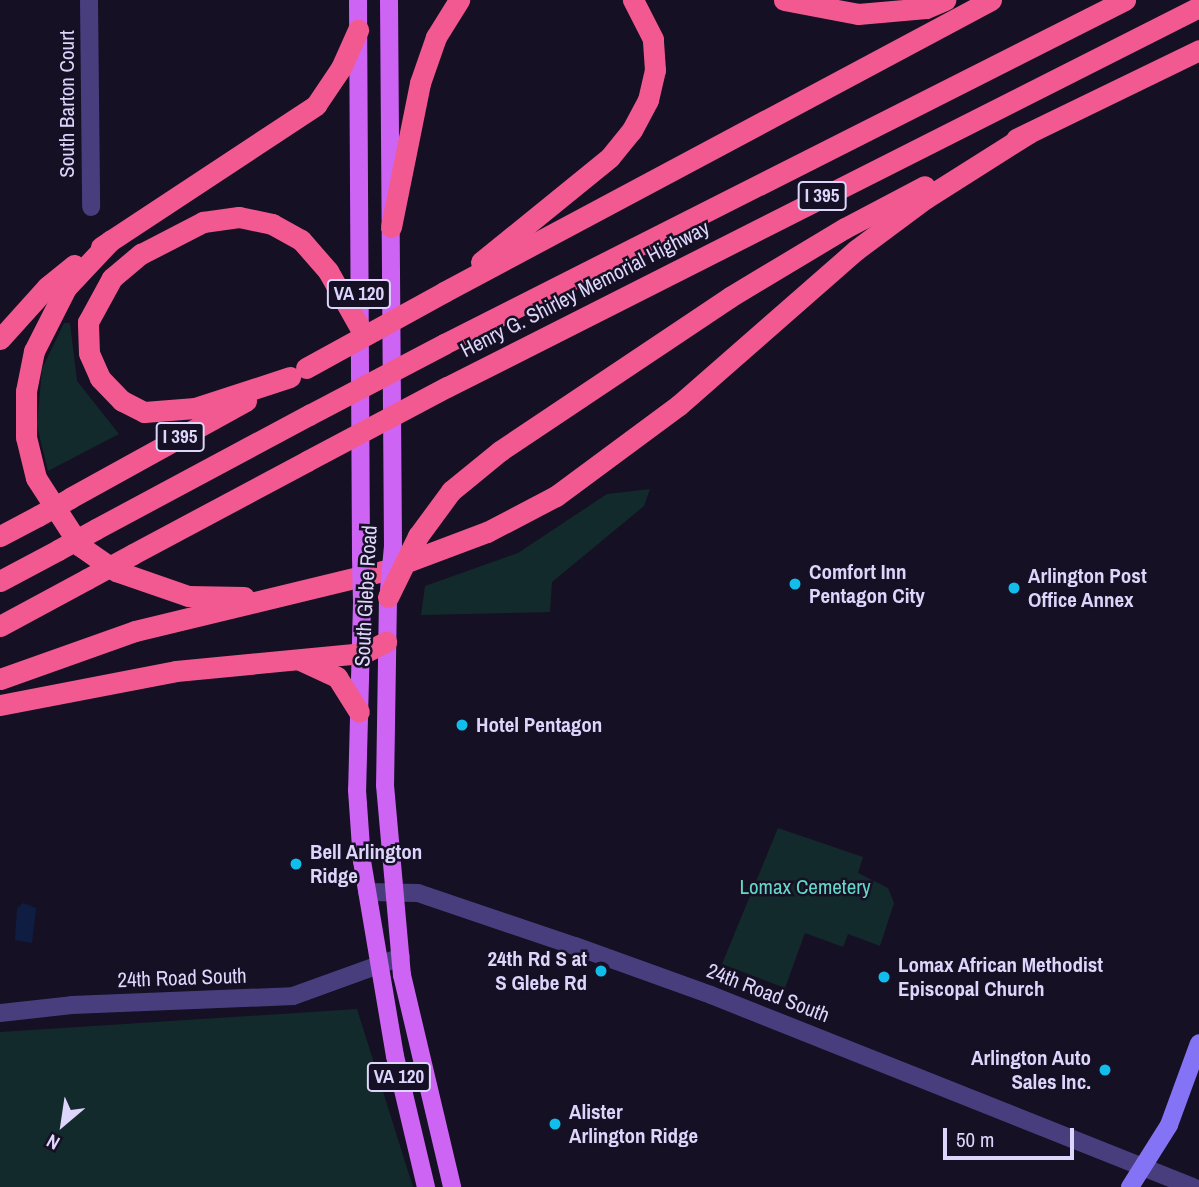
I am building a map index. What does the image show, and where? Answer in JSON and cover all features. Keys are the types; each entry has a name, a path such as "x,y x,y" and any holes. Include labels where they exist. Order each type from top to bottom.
{"highway":[{"path":"391,227 420,83 436,37 459,0"},
{"path":"444,292 610,157 632,130 648,100 655,69 653,39 634,0"},
{"path":"784,0 858,14 926,8 945,0"},
{"name":"I 395","path":"0,536 444,292 991,0"},
{"path":"985,70 1094,0"},
{"path":"0,581 444,344 1125,0"},
{"name":"Henry G. Shirley Memorial Highway","path":"0,626 447,387 1199,7"},
{"path":"0,339 47,287 111,240 316,105 341,68 358,30"},
{"path":"388,597 418,536 451,491 626,364 845,228 1029,133 1199,50"},
{"path":"0,679 135,631 383,572 487,532 556,496 679,405 856,250 926,198 1029,133"},
{"path":"298,373 195,408 144,412 122,401 100,378 89,353 88,322 112,278 141,254 203,222 239,217 272,224 301,240 328,271 359,326"},
{"path":"111,240 66,288 34,351 26,391 26,425 36,478 80,546 116,571 188,596 295,595"},
{"path":"0,705 176,671 363,653 386,642"},
{"path":"295,659 337,677 359,712"}],"main road":[{"name":"South Glebe Road","path":"358,0 363,653 357,790 367,892 379,966 395,1056 426,1187"},
{"name":"South Glebe Road","path":"390,0 393,546 386,642 385,785 401,957 416,1047 452,1187"},
{"path":"1130,1187 1169,1125 1199,1043"}],"street":[{"name":"South Barton Court","path":"89,0 91,207"},
{"name":"24th Road South","path":"367,892 394,890 462,908 711,995 1193,1187"},
{"name":"24th Road South","path":"0,1013 72,1005 293,996 401,957"}],"green space":[{"path":"64,323 70,323 77,381 119,434 48,471 37,426 42,369"},
{"path":"650,489 644,506 552,582 550,612 421,615 425,586 518,553 607,494"},
{"name":"Lomax Cemetery","path":"778,828 863,857 858,873 888,888 894,903 880,946 848,934 843,947 805,933 785,988 722,964"},
{"path":"357,1009 413,1187 0,1187 0,1032"}],"water":[{"path":"23,903 36,908 32,943 15,940 17,908"}],"place":[{"name":"Comfort Inn Pentagon City","path":"795,584"},
{"name":"Arlington Post Office Annex","path":"1014,588"},
{"name":"Hotel Pentagon","path":"462,725"},
{"name":"Bell Arlington Ridge","path":"296,864"},
{"name":"24th Rd S at S Glebe Rd","path":"601,971"},
{"name":"Lomax African Methodist Episcopal Church","path":"884,977"},
{"name":"Arlington Auto Sales Inc.","path":"1105,1070"},
{"name":"Alister Arlington Ridge","path":"555,1124"}]}
